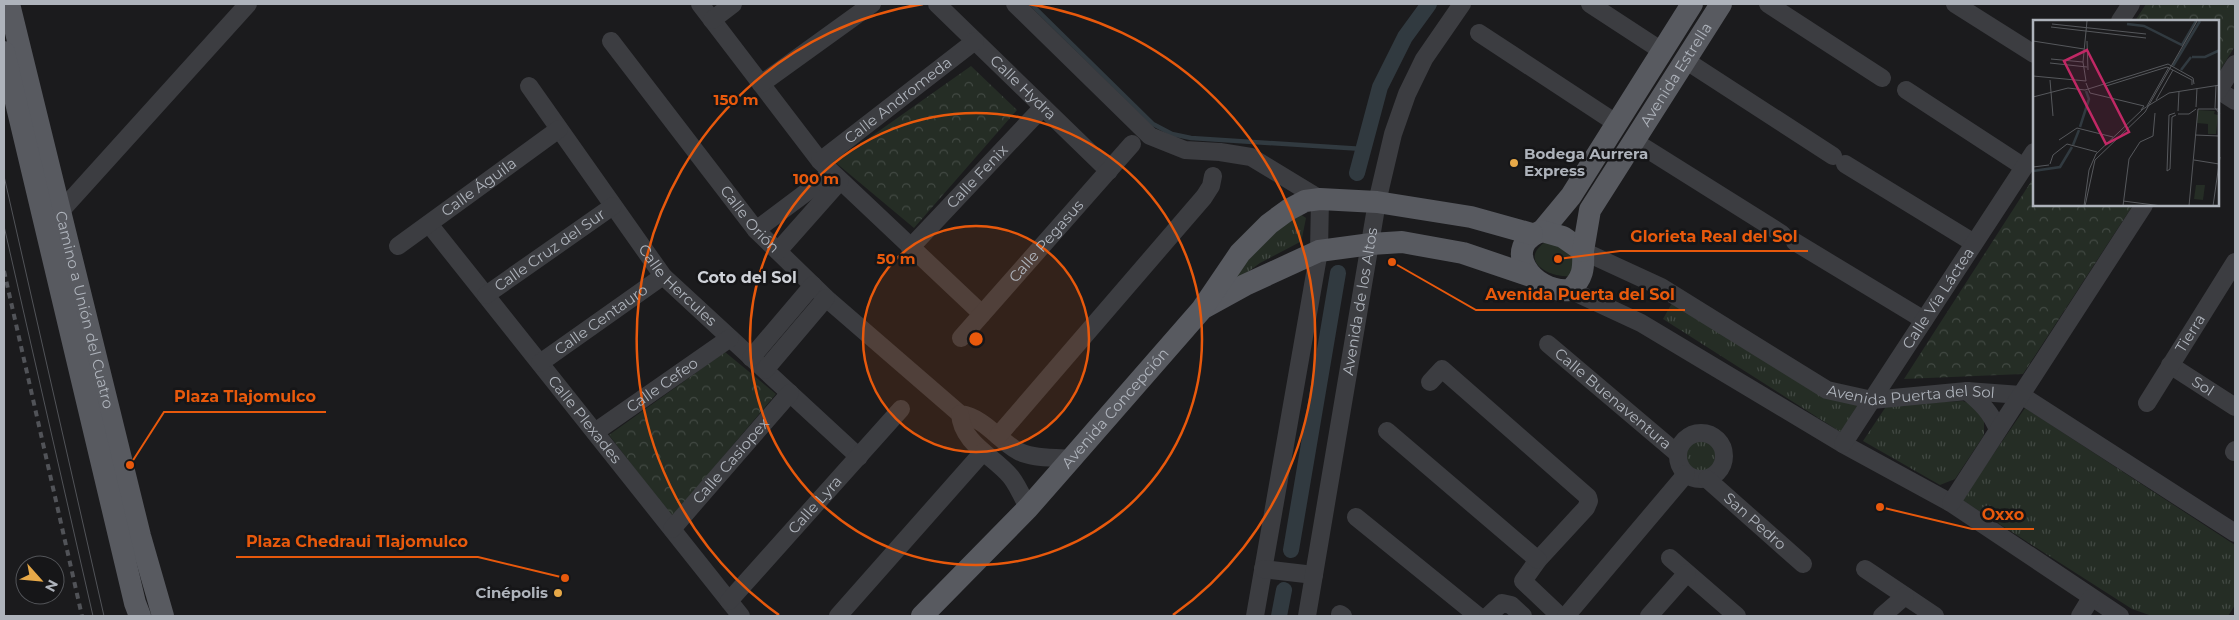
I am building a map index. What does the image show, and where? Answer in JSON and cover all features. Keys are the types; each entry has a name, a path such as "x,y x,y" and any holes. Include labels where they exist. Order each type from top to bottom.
{"main road":[{"name":"Camino a Unión del Cuatro","path":"9,4 140,536 163,616"},
{"name":"Avenida Estrella","path":"1537,233 1571,196 1692,4"},
{"name":"Avenida Estrella","path":"1583,251 1590,210 1721,4"},
{"name":"Camino a Unión del Cuatro","path":"4,52 137,612"},
{"path":"1320,198 1378,202 1471,216 1537,233 1562,237 1583,251 1584,270 1582,277 1570,290 1562,291 1546,287 1526,270 1522,257 1523,248 1537,233"},
{"name":"Avenida Concepción","path":"922,616 1028,508 1071,459 1202,308 1240,253 1269,224 1288,210 1305,201 1320,198"},
{"path":"1319,251 1402,242 1463,253 1531,276"},
{"name":"Avenida Concepción","path":"1202,308 1245,285 1319,251"},
{"name":"Avenida Concepción","path":"942,616 1028,508"},
{"path":"140,536 176,616"},
{"name":"Avenida Concepción","path":"929,616 963,576"}],"street":[{"path":"59,213 248,4"},
{"path":"700,4 831,172 982,314"},
{"path":"712,20 733,4"},
{"path":"762,84 872,4"},
{"name":"Calle Hydra","path":"937,4 1109,171"},
{"path":"1015,4 1150,136 1185,150 1220,152 1250,158 1320,198 1319,251 1255,616"},
{"name":"Avenida de los Altos","path":"1307,616 1378,202 1393,134 1407,94 1424,59 1462,4"},
{"path":"1590,4 1662,51"},
{"path":"1768,4 1882,78"},
{"path":"1954,4 2033,53"},
{"path":"2121,20 2131,4"},
{"path":"1478,33 1616,123"},
{"name":"Calle Orión","path":"611,41 756,230 812,286 960,414 980,420 998,436 1025,454 1071,459"},
{"name":"Calle Andromeda","path":"831,172 976,41"},
{"path":"1685,60 1839,160 1974,243"},
{"path":"2219,89 2235,65"},
{"name":"Calle Hercules","path":"529,86 663,276 859,457"},
{"path":"1906,90 2029,160"},
{"path":"2219,91 2235,101"},
{"name":"Calle Fenix","path":"910,248 1043,107"},
{"name":"Calle Águila","path":"398,246 559,129"},
{"path":"1634,140 1788,238 1924,320"},
{"name":"Calle Pegasus","path":"961,338 1132,144"},
{"name":"Calle Vía Láctea","path":"1843,444 2029,160"},
{"path":"756,230 831,172"},
{"path":"778,251 831,172"},
{"path":"998,436 1204,197 1211,186 1213,176"},
{"name":"Calle Cruz del Sur","path":"486,295 613,206"},
{"path":"1950,503 2143,206"},
{"name":"Calle Plexades","path":"429,224 741,616"},
{"name":"Avenida Puerta del Sol","path":"1583,251 1661,287 1827,390 1872,400 1967,391 2021,395 2235,533"},
{"name":"Tierra","path":"2146,403 2235,262"},
{"name":"Calle Centauro","path":"540,363 663,276"},
{"path":"758,364 812,286"},
{"path":"1570,290 1641,322 1843,444 1950,503 2117,615"},
{"path":"758,364 826,298"},
{"name":"Calle Cefeo","path":"594,432 730,338"},
{"name":"Calle Buenaventura","path":"1548,344 1678,454"},
{"name":"Sol","path":"2170,365 2235,407"},
{"path":"1430,382 1442,369 1586,494 1589,500 1586,508 1538,560 1523,581 1560,616"},
{"path":"1967,391 1986,406 1998,430"},
{"name":"Calle Casiopex","path":"672,530 790,393"},
{"name":"Calle Lyra","path":"729,601 902,409"},
{"name":"Calle Orión","path":"960,414 961,424 967,436 1011,476 1028,508"},
{"path":"1387,431 1538,560"},
{"path":"1700,433 1713,436 1722,446 1724,459 1718,471 1707,478 1696,479 1686,474 1680,465 1678,454 1682,442 1687,437 1700,433"},
{"path":"838,616 983,452"},
{"path":"1566,616 1686,474"},
{"name":"San Pedro","path":"1707,478 1803,564"},
{"path":"1356,517 1478,616"},
{"path":"1670,558 1737,616"},
{"path":"1264,569 1314,575"},
{"path":"1865,569 1935,616"},
{"path":"1650,616 1687,572"},
{"path":"1882,616 1905,596"},
{"path":"2080,616 2091,598"},
{"path":"1488,616 1502,603 1512,605 1523,616"}],"green space":[{"path":"2146,4 2235,4 2235,46 2219,72 2219,20 2136,20"},
{"path":"971,66 1017,110 914,228 835,162"},
{"path":"2033,179 2033,206 2132,206 2023,374 1904,379"},
{"path":"1300,214 1306,218 1300,242 1260,263 1234,282 1235,273 1286,221"},
{"path":"1545,242 1575,249 1573,276 1556,275 1548,272 1536,262 1537,249"},
{"path":"1672,303 1862,402 1842,433 1663,319"},
{"path":"725,352 776,394 672,517 609,435"},
{"path":"1963,401 1975,406 1984,418 1984,435 1955,479 1940,485 1863,441 1887,405"},
{"path":"2025,408 2235,545 2235,605 2228,616 2152,616 2132,609 1962,500"},
{"path":"1701,439 1712,444 1717,455 1712,466 1701,471 1690,466 1685,455 1690,444"}],"waterway":[{"path":"1031,4 1153,124 1172,134 1191,138 1363,149"},
{"path":"1357,173 1380,87 1405,37 1429,4"},
{"path":"1291,550 1338,273"},
{"path":"1279,616 1284,590"}],"tram line":[{"path":"4,176 104,616"},
{"path":"4,226 93,616"}],"railway":[{"path":"4,271 82,616"}],"place":[{"name":"Bodega Aurrera Express","path":"1514,163"},
{"name":"Glorieta Real del Sol","path":"1558,259"},
{"name":"Avenida Puerta del Sol","path":"1392,262"},
{"name":"Plaza Tlajomulco","path":"130,465"},
{"name":"Oxxo","path":"1880,507"},
{"name":"Plaza Chedraui Tlajomulco","path":"565,578"},
{"name":"Cinépolis","path":"558,593"}],"district":[{"name":"Coto del Sol","path":"747,277"}]}
